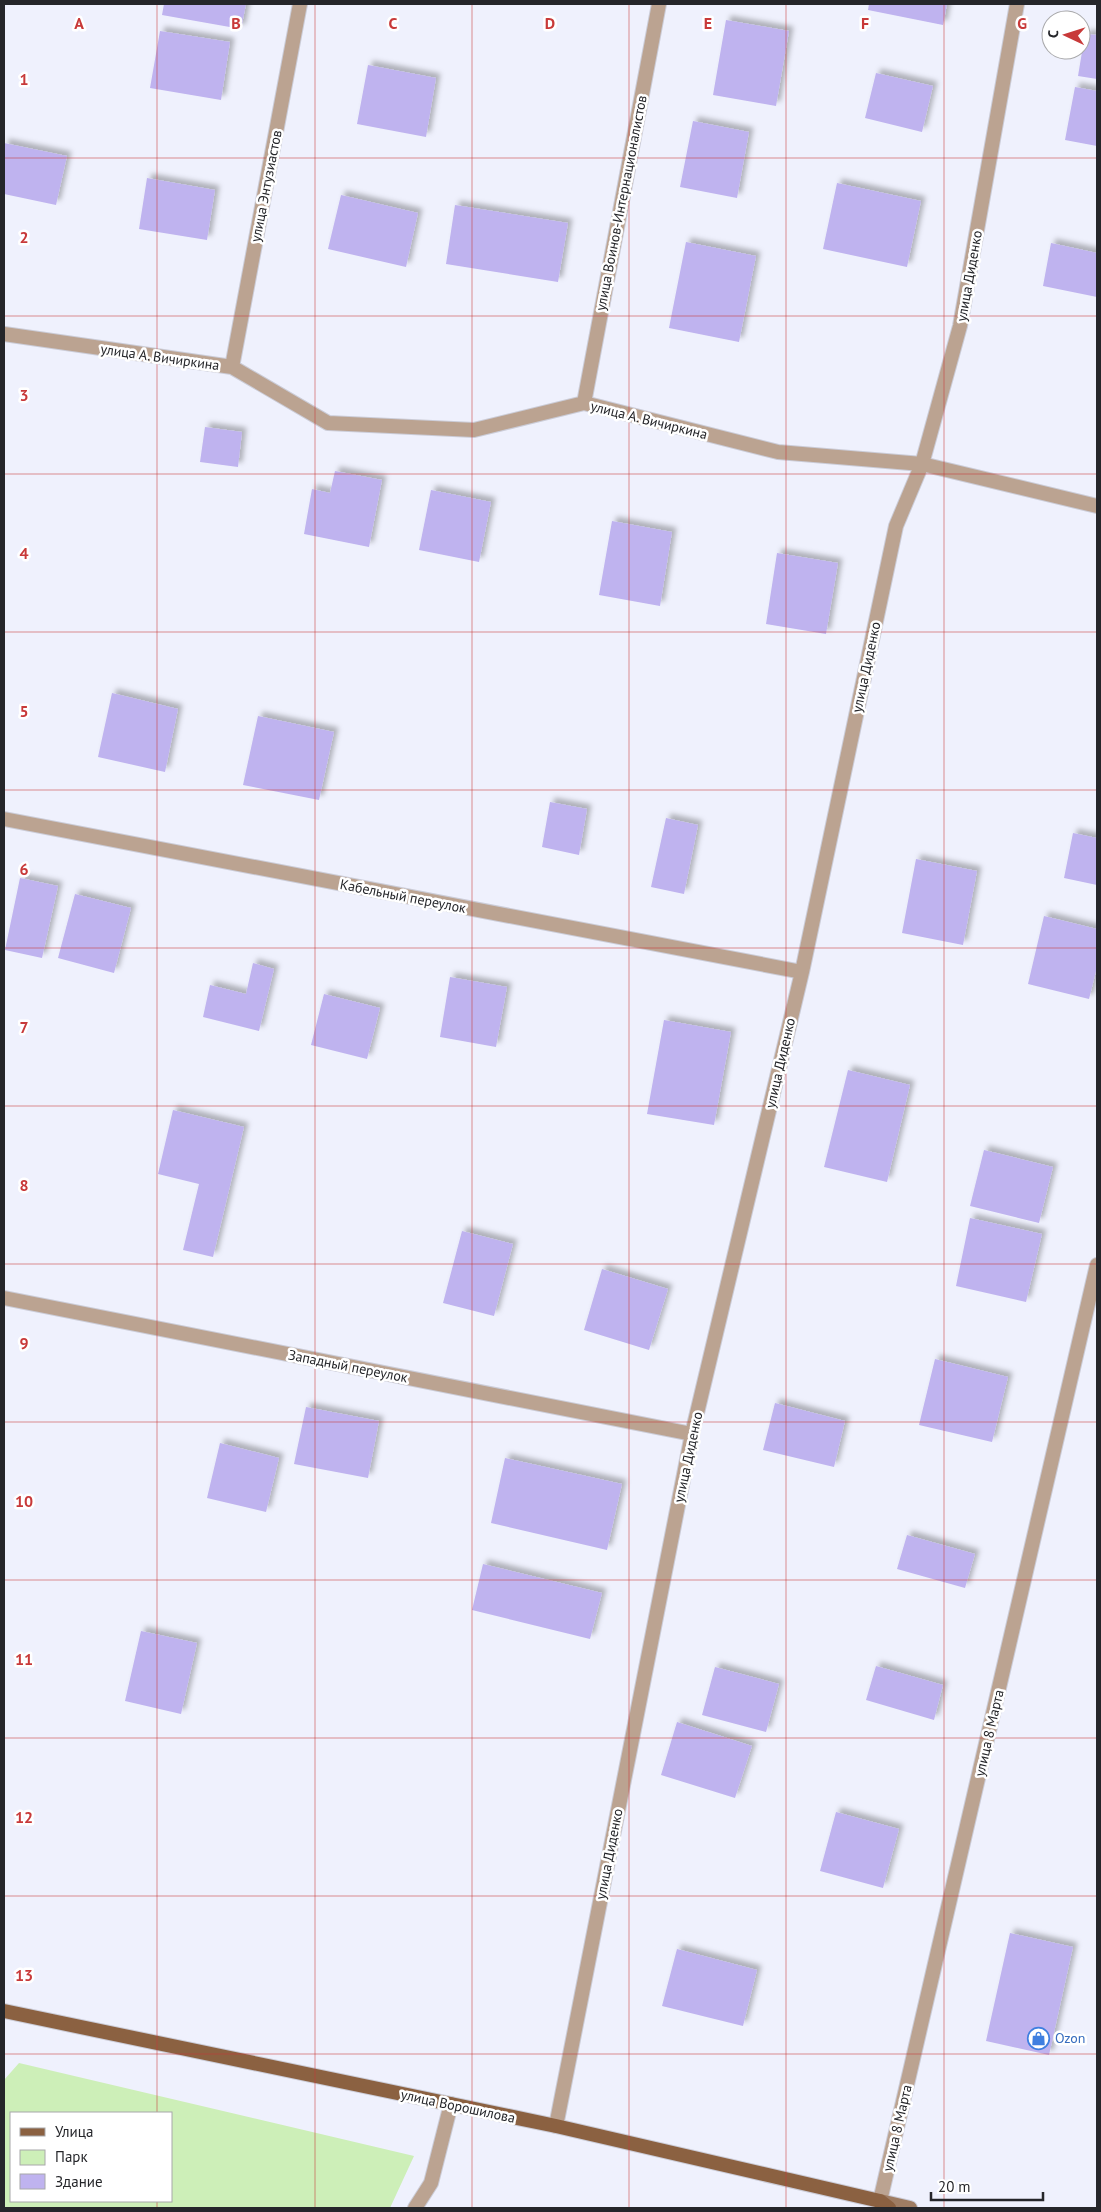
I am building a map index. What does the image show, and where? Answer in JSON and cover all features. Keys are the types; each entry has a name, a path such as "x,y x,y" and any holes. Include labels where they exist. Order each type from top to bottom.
{"main road":[{"name":"улица Ворошилова","path":"5,2014 556,2126 885,2205 910,2208"}],"street":[{"name":"улица Энтузиастов","path":"232,368 300,4"},
{"name":"улица Воинов-Интернационалистов","path":"584,403 659,4"},
{"name":"улица Диденко","path":"556,2126 692,1434 802,972 896,526 922,464 960,326 1016,4"},
{"name":"улица А. Вичиркина","path":"4,334 232,368 328,423 474,430 584,403 778,452 922,464 1097,506"},
{"name":"Кабельный переулок","path":"4,819 802,972"},
{"name":"улица 8 Марта","path":"885,2205 1097,1265"},
{"name":"Западный переулок","path":"4,1298 692,1434"},
{"path":"415,2208 431,2184 452,2104"}],"green space":[{"path":"19,2063 414,2156 390,2208 4,2208 4,2080"}],"building":[{"path":"164,4 246,4 241,29 162,15"},
{"path":"869,4 947,4 943,25 868,10"},
{"path":"726,20 789,31 776,106 713,95"},
{"path":"160,31 230,42 221,100 150,88"},
{"path":"1091,34 1097,35 1097,79 1078,76 1081,60 1091,60"},
{"path":"368,65 436,78 426,137 357,124"},
{"path":"876,73 933,86 922,132 865,118"},
{"path":"1075,87 1097,91 1097,146 1065,140"},
{"path":"693,121 749,132 737,198 680,187"},
{"path":"4,143 67,156 56,205 4,194"},
{"path":"147,178 215,190 207,240 139,229"},
{"path":"837,183 921,201 907,267 823,249"},
{"path":"341,195 418,213 406,267 328,249"},
{"path":"455,205 568,223 558,282 446,264"},
{"path":"686,242 756,256 739,342 669,328"},
{"path":"1051,243 1097,253 1097,297 1043,286"},
{"path":"205,427 242,432 238,467 200,462"},
{"path":"335,471 382,480 369,547 304,534 312,489 330,493"},
{"path":"431,490 491,502 479,562 419,550"},
{"path":"612,521 672,532 660,606 599,595"},
{"path":"777,553 838,563 826,634 766,624"},
{"path":"112,693 178,709 165,772 98,757"},
{"path":"258,716 334,732 319,800 243,785"},
{"path":"550,802 587,809 579,855 542,847"},
{"path":"666,818 698,825 684,894 651,887"},
{"path":"1073,833 1097,838 1097,885 1064,878"},
{"path":"916,859 977,871 963,945 902,933"},
{"path":"20,878 58,886 42,958 5,950"},
{"path":"75,894 131,908 114,973 58,958"},
{"path":"1044,916 1097,929 1097,967 1089,999 1028,984"},
{"path":"253,963 274,969 259,1031 203,1017 210,985 246,994"},
{"path":"450,977 507,987 496,1047 440,1037"},
{"path":"324,994 380,1008 367,1059 311,1045"},
{"path":"664,1020 731,1032 714,1125 647,1114"},
{"path":"848,1070 910,1085 887,1182 824,1167"},
{"path":"173,1110 244,1127 213,1257 183,1250 199,1184 158,1174"},
{"path":"984,1150 1053,1167 1039,1223 970,1206"},
{"path":"970,1218 1042,1234 1026,1302 956,1286"},
{"path":"462,1231 513,1244 494,1316 443,1303"},
{"path":"602,1269 668,1289 649,1350 584,1330"},
{"path":"935,1359 1008,1377 992,1442 919,1425"},
{"path":"775,1403 845,1421 834,1467 763,1450"},
{"path":"306,1407 379,1421 368,1478 294,1464"},
{"path":"220,1443 279,1458 266,1512 207,1498"},
{"path":"505,1458 622,1484 607,1550 491,1523"},
{"path":"907,1535 975,1554 965,1588 897,1569"},
{"path":"483,1564 602,1593 590,1639 472,1610"},
{"path":"141,1631 197,1643 181,1714 125,1701"},
{"path":"876,1666 943,1685 934,1720 866,1700"},
{"path":"715,1667 779,1684 766,1732 702,1715"},
{"path":"677,1722 752,1746 735,1798 661,1775"},
{"path":"836,1812 899,1829 883,1888 820,1871"},
{"path":"1010,1933 1073,1947 1049,2055 986,2041"},
{"path":"677,1949 757,1970 743,2026 662,2006"}],"place":[{"name":"Ozon","path":"1039,2038"}]}
